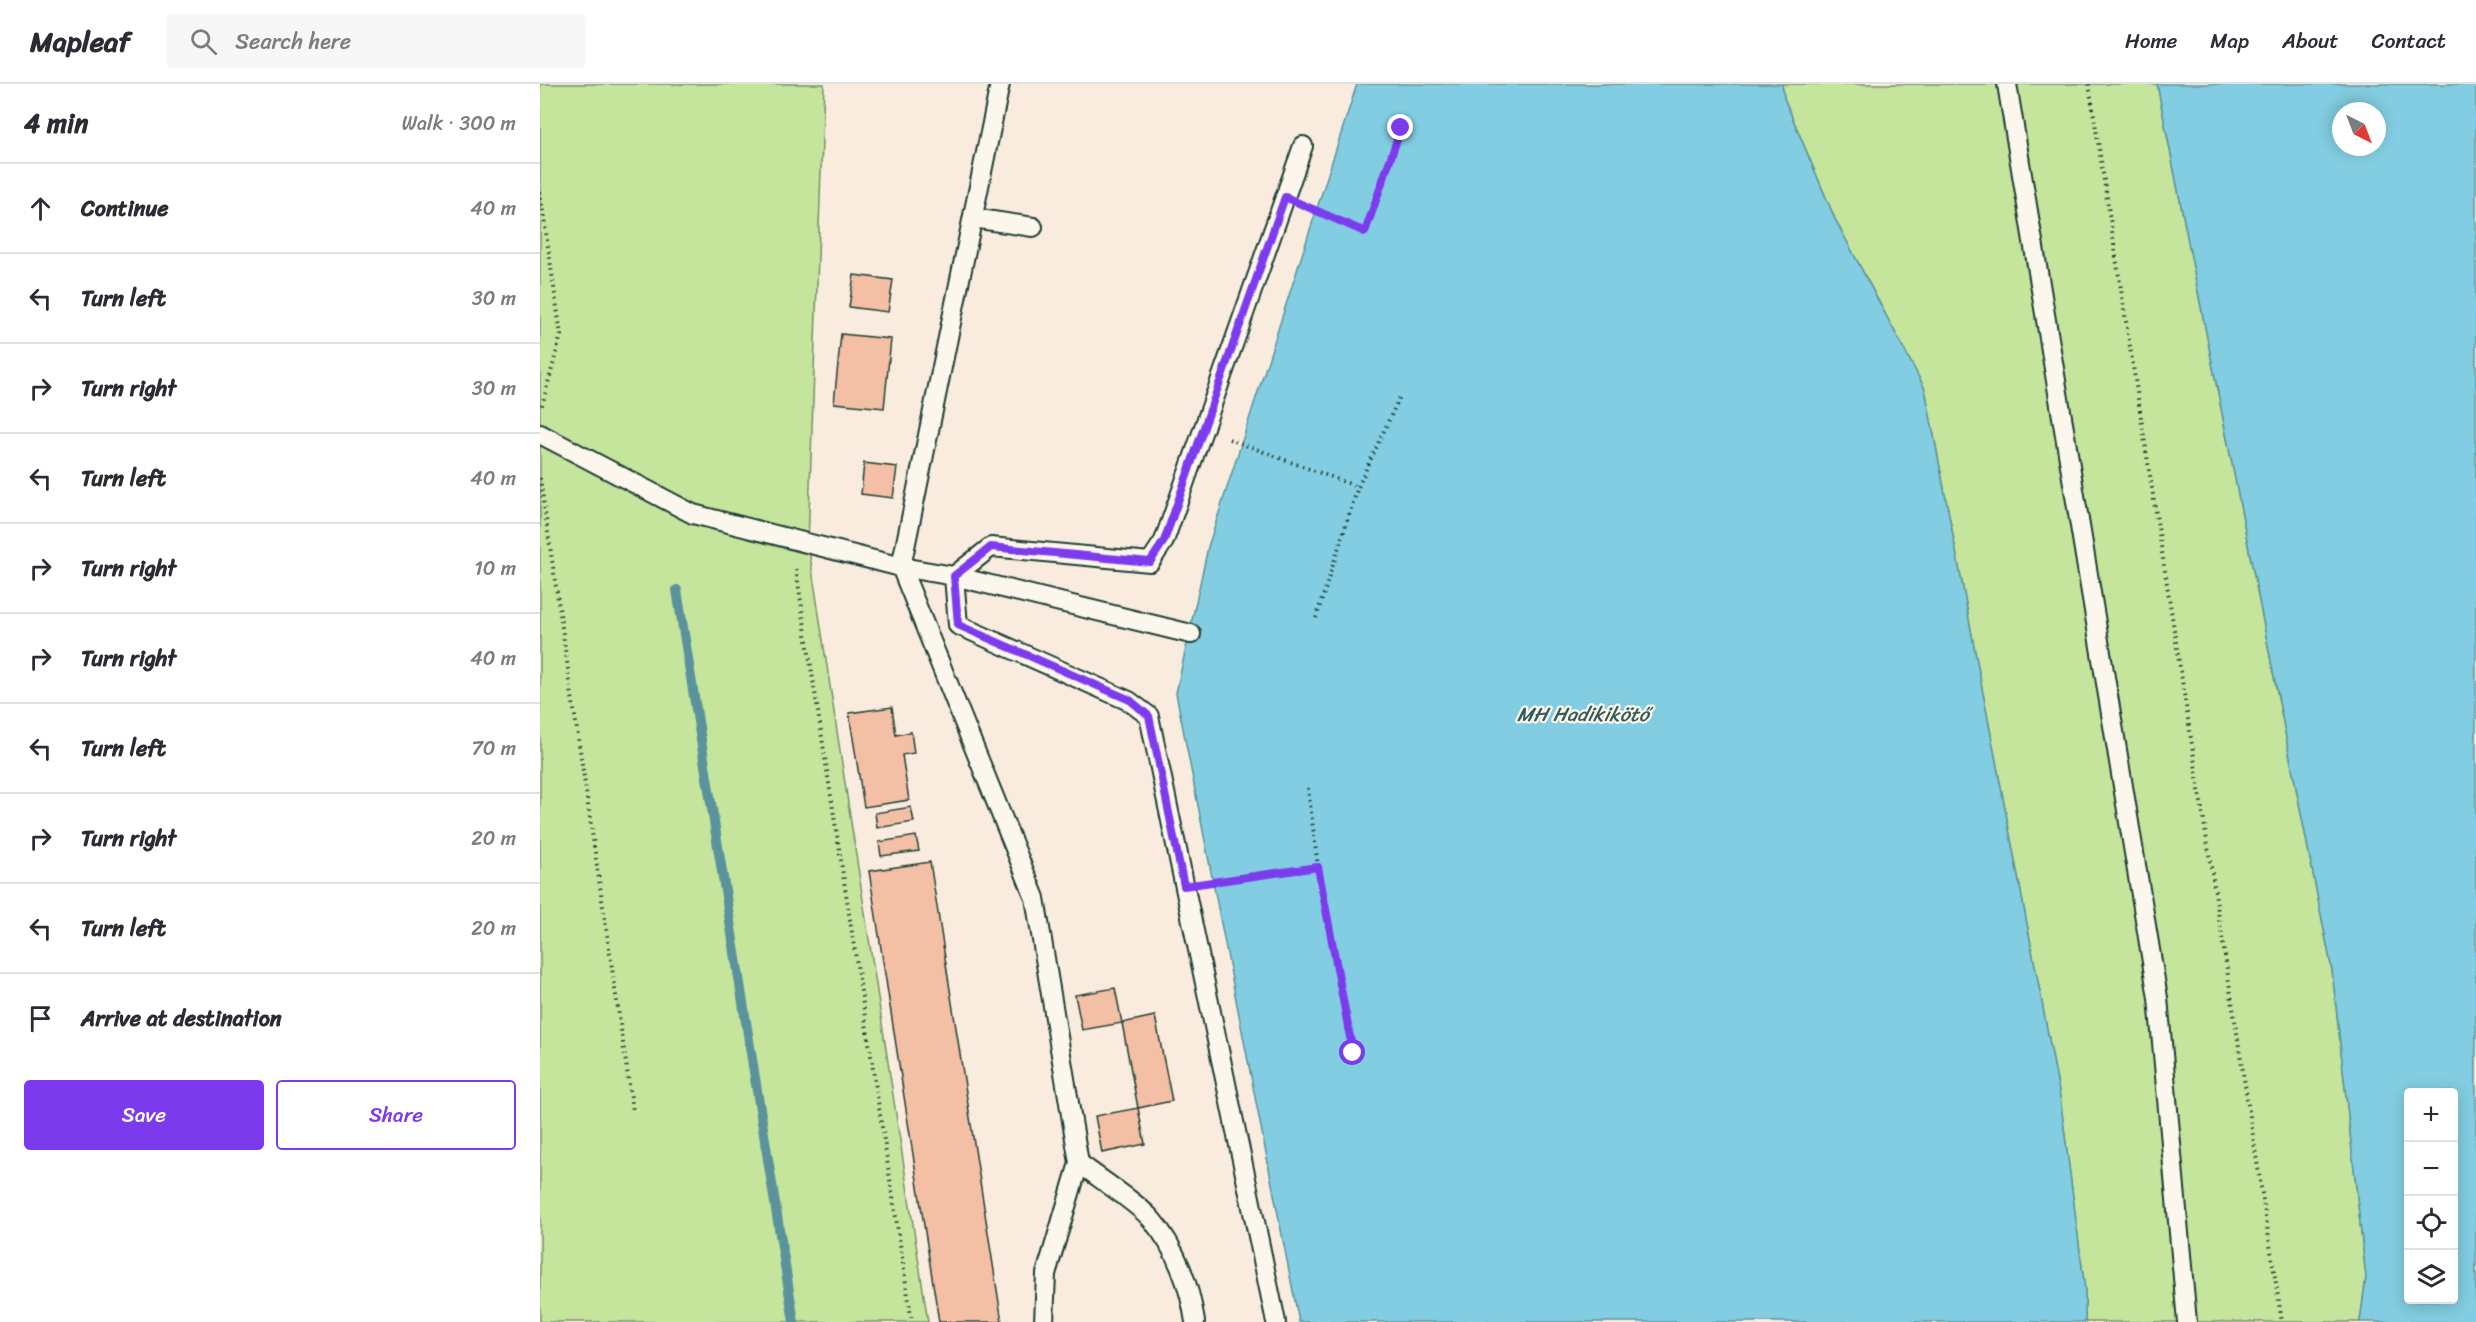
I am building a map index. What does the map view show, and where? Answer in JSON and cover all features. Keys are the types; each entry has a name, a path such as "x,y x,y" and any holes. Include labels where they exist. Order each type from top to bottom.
{"lane":[{"path":"1000,84 901,567 1035,898 1079,1163 1046,1274 1044,1322"},
{"path":"2007,84 2158,998 2187,1322"},
{"path":"954,576 991,547 1150,562 1164,541 1303,146"},
{"path":"973,218 1033,227"},
{"path":"540,434 693,514 901,567 954,576 1191,634"},
{"path":"954,576 958,625 1130,700 1149,716 1276,1322"},
{"path":"1079,1163 1152,1219 1178,1260 1196,1322"}],"path":[{"path":"2089,84 2282,1322"},
{"path":"1285,197 1365,232 1401,128"},
{"path":"540,192 561,335 540,411"},
{"path":"1316,618 1359,487 1400,396"},
{"path":"1203,429 1359,487"},
{"path":"540,478 633,1111"},
{"path":"791,539 912,1322"},
{"path":"1308,788 1318,867 1353,1053"},
{"path":"1184,886 1318,867"}],"green space":[{"path":"540,84 824,84 808,543 928,1322 540,1322"},
{"path":"1782,84 2157,84 2332,970 2366,1277 2360,1322 2085,1322 2085,1290 2060,1097 1925,389 1835,219 1784,98"}],"water":[{"name":"MH Hadikikötő","path":"1357,84 1782,84 1784,98 1835,219 1925,389 2060,1097 2085,1290 2085,1322 1299,1322 1176,693 1208,547"},
{"path":"2157,84 2476,84 2476,1322 2360,1322 2366,1277 2332,970"}],"building":[{"path":"854,275 893,280 888,312 849,307"},
{"path":"841,334 891,339 884,408 834,403"},
{"path":"864,463 897,467 893,498 861,494"},
{"path":"892,707 896,735 911,732 914,753 902,755 909,800 864,807 849,713"},
{"path":"911,807 914,822 877,828 875,813"},
{"path":"916,836 919,851 881,856 879,842"},
{"path":"930,862 1002,1322 939,1322 869,871"},
{"path":"1115,988 1122,1023 1082,1030 1075,995"},
{"path":"1155,1016 1172,1101 1138,1108 1122,1023"},
{"path":"1138,1108 1145,1144 1102,1153 1095,1116"}],"waterway":[{"path":"677,590 794,1322"}],"route":[{"path":"1353,1053 1318,867 1184,886 1149,716 1130,700 958,625 954,576 991,547 1150,562 1164,541 1285,197 1365,232 1401,128"}]}
